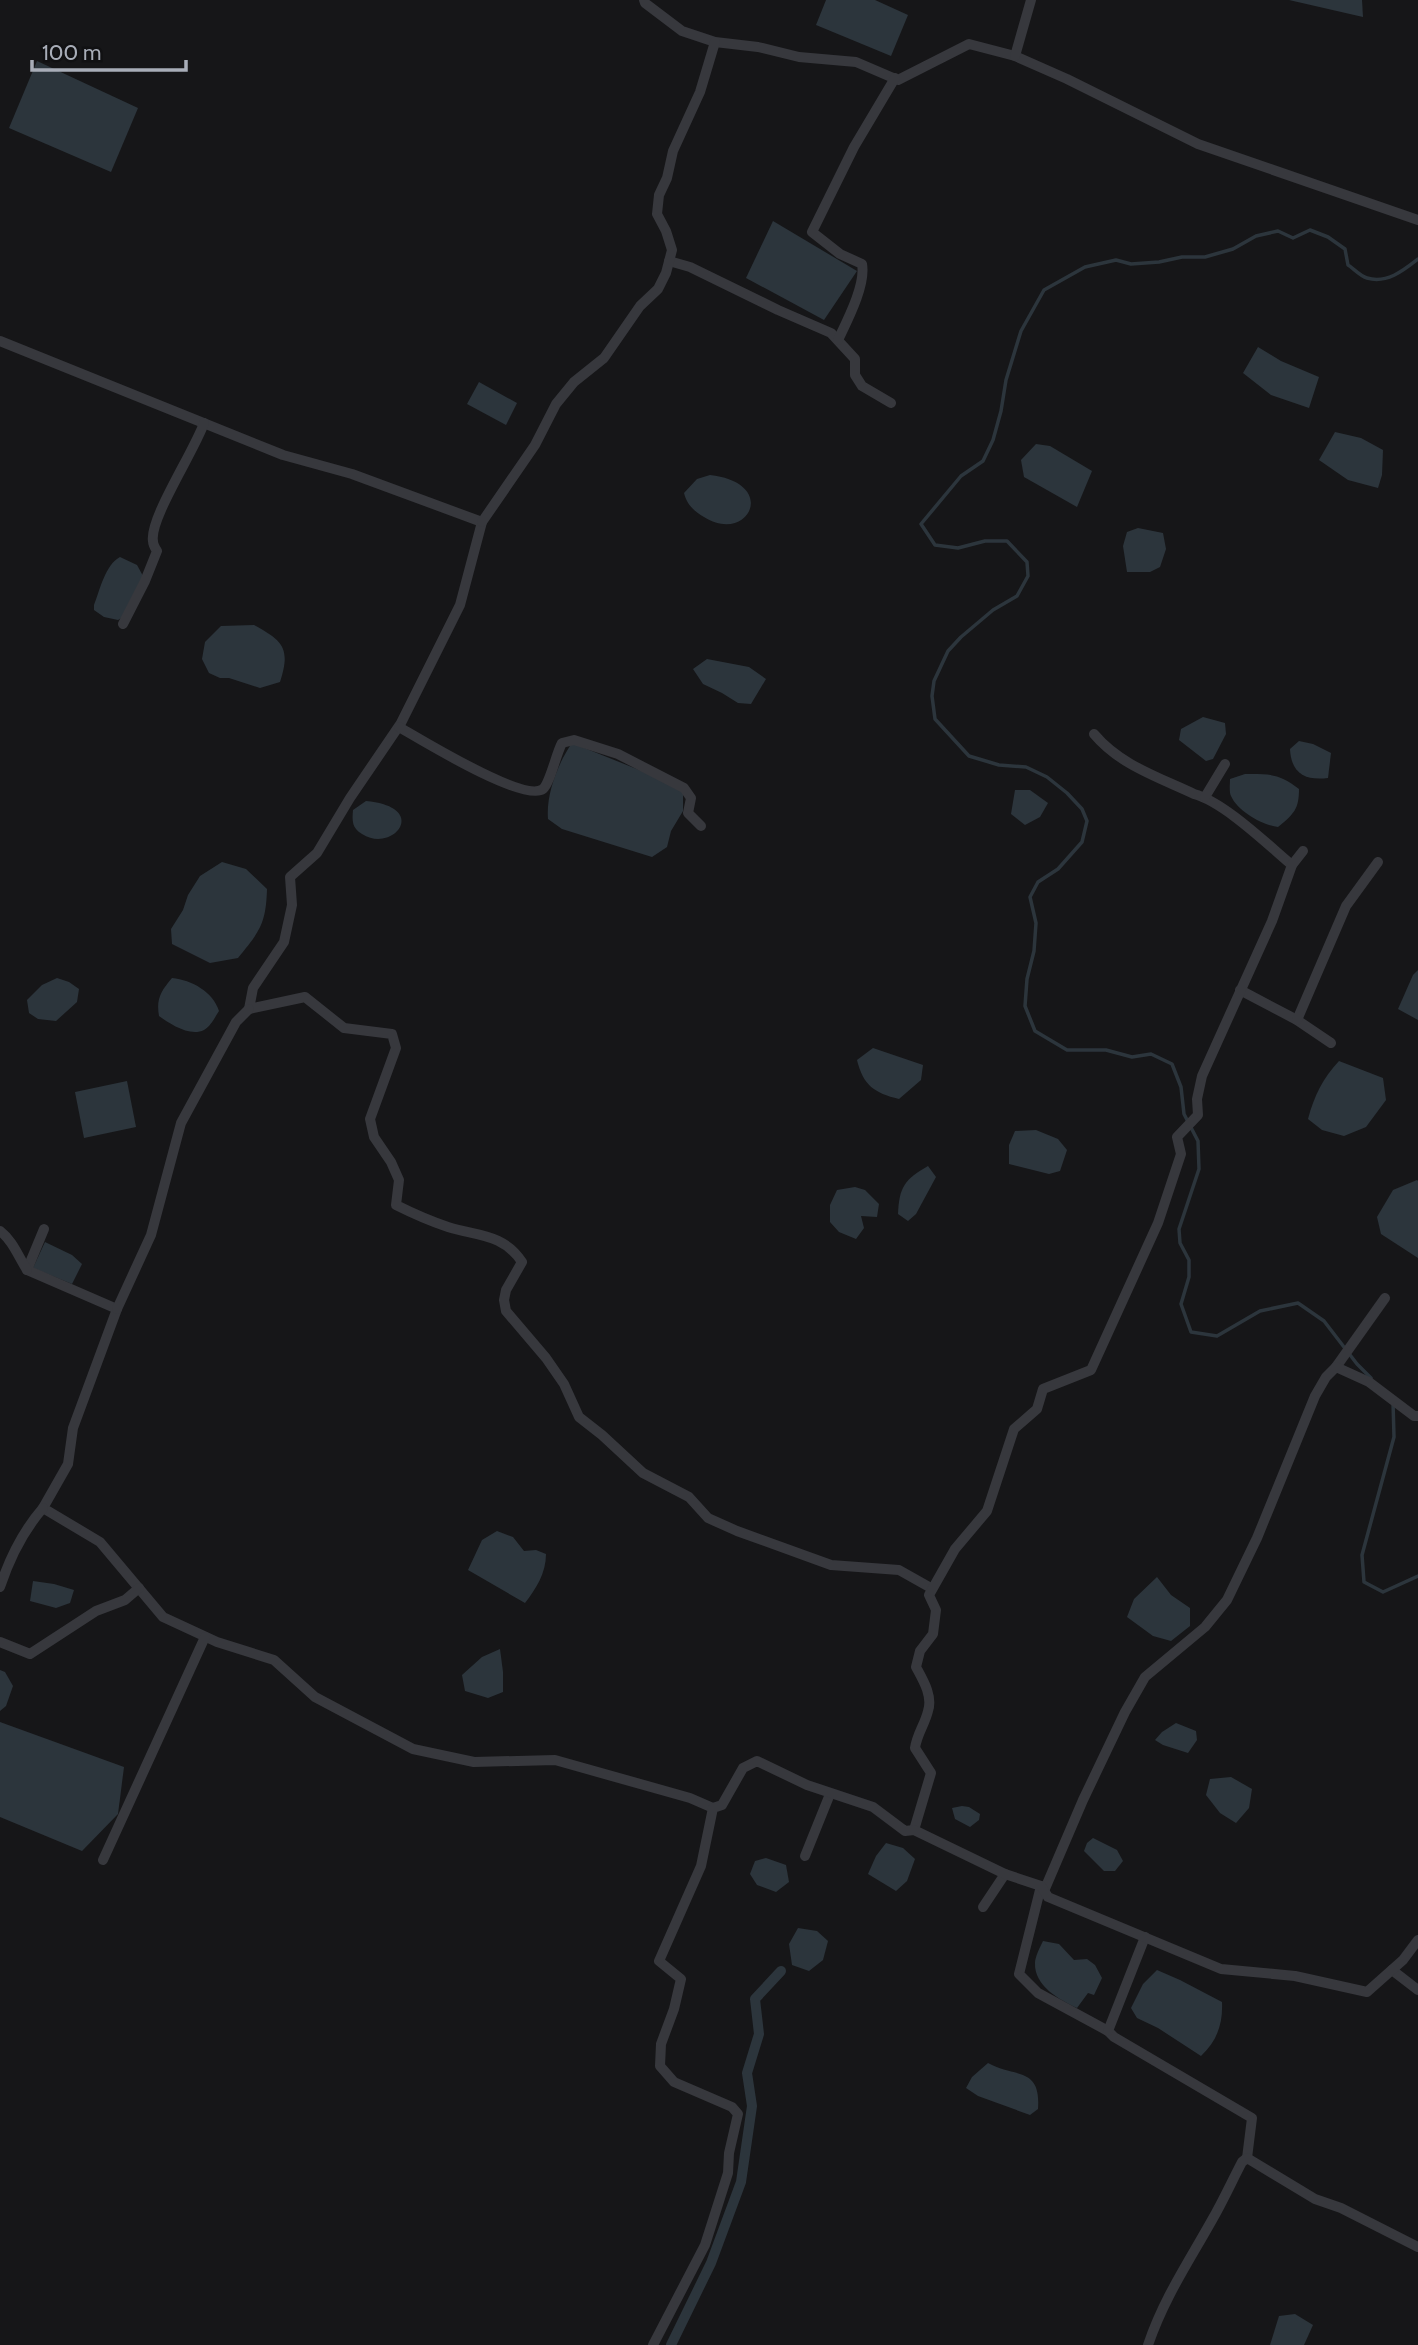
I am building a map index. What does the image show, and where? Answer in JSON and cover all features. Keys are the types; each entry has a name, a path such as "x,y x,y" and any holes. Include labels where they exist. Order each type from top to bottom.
{"street":[{"path":"644,0 682,31 715,42 758,47 799,57 856,62 898,80 969,44 1015,56 1198,144 1418,220"},
{"path":"1015,56 1031,0"},
{"path":"249,1009 253,988 284,942 292,905 290,877 317,853 350,798 399,727 460,605 482,522 535,445 556,404 574,382 604,358 640,306 658,289 672,250 657,214 659,195 667,178 673,151 700,92 715,42"},
{"path":"838,340 855,303 864,274 862,264 841,254 812,232 854,147 895,78"},
{"path":"669,261 700,272 831,333 855,359 855,375 862,386 891,403"},
{"path":"0,341 283,454 352,474 482,522"},
{"path":"123,624 157,551 152,540 159,513 204,423"},
{"path":"399,727 453,759 532,792 545,786 555,754 562,743 574,740 584,742 618,754 684,788 691,798 688,813 701,826"},
{"path":"1094,734 1122,760 1205,797 1292,865"},
{"path":"1205,797 1225,764"},
{"path":"914,1830 931,1773 915,1748 917,1734 929,1709 927,1689 916,1667 920,1651 933,1634 936,1610 929,1595 955,1549 987,1511 1014,1429 1037,1409 1043,1389 1091,1370 1158,1223 1181,1154 1177,1137 1198,1115 1197,1099 1202,1076 1272,921 1292,865 1303,851"},
{"path":"1297,1020 1346,906 1378,862"},
{"path":"1240,990 1297,1020 1331,1043"},
{"path":"0,1587 8,1563 28,1525 43,1508 68,1464 73,1428 117,1308 150,1235 181,1123 236,1022 249,1009 305,997 344,1028 392,1034 396,1048 370,1119 374,1137 391,1162 399,1180 396,1205 450,1227 493,1238 506,1244 514,1252 522,1262 506,1290 506,1311 564,1384 579,1417 603,1435 643,1473 689,1497 708,1518 831,1565 899,1570 932,1588"},
{"path":"27,1270 44,1229"},
{"path":"0,1231 11,1240 15,1252 27,1270 117,1308"},
{"path":"0,1245 11,1240"},
{"path":"1148,2345 1153,2328 1186,2263 1213,2219 1242,2162 1247,2158 1252,2118 1108,2031 1038,1993 1019,1974 1042,1888 1125,1712 1145,1677 1206,1627 1227,1600 1257,1538 1315,1395 1385,1298"},
{"path":"1336,1367 1369,1382 1414,1416 1418,1416"},
{"path":"43,1508 100,1542 163,1617 205,1637 274,1660 315,1697 413,1749 474,1762 555,1760 690,1798 713,1808 722,1805 743,1768 757,1761 807,1785 873,1807 905,1830 914,1830 1005,1874 1042,1888 1048,1897 1221,1969 1294,1976 1367,1992 1403,1960 1418,1940"},
{"path":"0,1642 30,1654 96,1611 125,1600 139,1588"},
{"path":"103,1860 205,1637"},
{"path":"805,1856 830,1794"},
{"path":"653,2345 705,2245 729,2173 729,2153 738,2114 732,2107 674,2082 660,2066 661,2043 674,2009 681,1979 659,1961 701,1866 713,1808"},
{"path":"983,1907 1005,1874"},
{"path":"1108,2031 1145,1937"},
{"path":"1392,1970 1418,1990"},
{"path":"1247,2158 1315,2199 1342,2208 1418,2247"}],"shaded area":[{"path":"826,0 875,0 908,15 891,56 816,25"},
{"path":"1289,0 1362,0 1363,17"},
{"path":"37,61 138,108 111,172 9,128"},
{"path":"773,221 857,271 824,320 746,278"},
{"path":"1258,347 1281,361 1319,377 1309,408 1271,395 1243,373"},
{"path":"479,382 517,403 506,425 467,404"},
{"path":"1335,432 1361,438 1383,450 1382,475 1378,488 1348,480 1319,460"},
{"path":"1036,444 1050,446 1092,471 1077,507 1024,477 1021,460"},
{"path":"710,475 732,480 745,489 750,499 750,510 744,518 733,523 720,524 704,517 689,504 684,493 697,479"},
{"path":"1138,528 1163,533 1166,549 1160,567 1150,572 1127,572 1123,546 1127,532"},
{"path":"120,557 137,565 143,576 123,617 118,620 104,617 94,610 94,605 110,566"},
{"path":"254,625 272,636 282,647 285,661 280,682 260,688 209,673 202,659 205,642 221,626"},
{"path":"707,659 749,667 766,679 751,704 738,703 703,684 693,669"},
{"path":"1203,717 1225,723 1226,734 1213,759 1206,761 1179,740 1181,729"},
{"path":"1299,741 1313,744 1331,753 1328,778 1312,778 1296,770 1290,749"},
{"path":"572,743 669,782 683,792 683,811 671,831 667,847 652,857 562,829 548,819 554,779"},
{"path":"1245,774 1273,776 1299,789 1294,811 1278,827 1252,817 1234,802 1230,792 1230,779"},
{"path":"1015,790 1030,790 1048,803 1040,817 1025,825 1011,814"},
{"path":"366,801 386,805 397,811 401,819 400,827 394,834 374,839 354,827 353,810"},
{"path":"222,862 246,869 267,889 265,911 252,941 238,958 210,963 172,944 171,929 200,876"},
{"path":"1418,970 1418,1020 1398,1009 1413,975"},
{"path":"57,978 79,989 77,1002 56,1021 38,1019 29,1013 27,1000 42,985"},
{"path":"172,978 201,988 216,1004 219,1011 204,1030 187,1031 159,1016 160,996"},
{"path":"873,1048 923,1065 921,1080 899,1099 876,1091 866,1082 857,1060"},
{"path":"1339,1061 1383,1078 1386,1100 1366,1127 1344,1136 1322,1130 1308,1119 1320,1088"},
{"path":"127,1081 136,1127 84,1138 75,1092"},
{"path":"1036,1130 1058,1139 1067,1150 1060,1171 1049,1174 1009,1164 1009,1145 1015,1131"},
{"path":"928,1166 936,1177 916,1214 908,1221 898,1214 902,1190 914,1175"},
{"path":"1417,1180 1418,1258 1381,1234 1377,1217 1393,1190"},
{"path":"855,1187 865,1190 879,1204 877,1217 861,1216 864,1228 856,1239 839,1232 830,1222 830,1205 837,1190"},
{"path":"45,1242 72,1255 82,1264 72,1284 33,1268"},
{"path":"497,1531 513,1537 524,1551 536,1550 546,1554 540,1580 525,1603 468,1570 482,1540"},
{"path":"1157,1577 1171,1595 1190,1608 1190,1626 1171,1641 1153,1636 1127,1617 1134,1599"},
{"path":"33,1581 74,1590 70,1603 56,1608 30,1601"},
{"path":"500,1649 503,1692 488,1698 465,1691 462,1675 482,1657"},
{"path":"0,1670 5,1672 13,1686 6,1706 0,1711"},
{"path":"0,1722 124,1767 118,1814 82,1851 0,1817"},
{"path":"1176,1723 1196,1731 1197,1740 1188,1753 1155,1740"},
{"path":"1231,1777 1252,1789 1249,1808 1236,1823 1220,1813 1206,1795 1210,1779"},
{"path":"962,1806 980,1814 979,1820 970,1827 955,1819 952,1808"},
{"path":"1093,1838 1117,1850 1123,1861 1115,1871 1104,1871 1084,1851"},
{"path":"886,1843 903,1848 915,1859 907,1881 896,1891 868,1874 876,1856"},
{"path":"766,1858 786,1865 789,1882 776,1892 757,1885 750,1874 755,1861"},
{"path":"798,1928 817,1931 828,1941 823,1960 809,1971 792,1965 789,1944"},
{"path":"1043,1941 1059,1944 1074,1960 1087,1959 1095,1965 1102,1978 1094,1995 1088,1993 1077,2008 1049,1991 1039,1979 1035,1961"},
{"path":"1157,1970 1222,2002 1218,2032 1201,2056 1158,2028 1137,2018 1131,2008 1143,1984"},
{"path":"988,2063 1031,2080 1038,2095 1038,2109 1030,2115 978,2096 966,2088 972,2077"},
{"path":"1295,2314 1313,2325 1304,2345 1270,2345 1279,2316"}],"waterway":[{"path":"1371,1378 1324,1321 1298,1303 1260,1311 1217,1336 1191,1332 1181,1304 1189,1277 1189,1260 1180,1243 1179,1229 1199,1169 1198,1141 1184,1114 1181,1087 1172,1064 1151,1054 1132,1057 1106,1050 1067,1050 1035,1031 1025,1006 1036,923 1030,897 1038,882 1058,869 1082,842 1087,821 1082,809 1047,777 1026,767 999,765 969,756 935,719 932,696 934,681 948,651 993,610 1017,596 1028,576 1027,562 1007,541 985,541 958,548 935,545 921,524 961,476 983,461 993,440 1006,380 1021,331 1044,290 1085,267 1116,260 1131,264 1182,257 1205,257 1233,249 1256,236 1278,231 1293,238 1310,230 1328,237 1345,249 1348,265 1367,278 1388,278 1418,259"},
{"path":"1393,1402 1394,1437 1362,1555 1364,1582 1383,1592 1418,1576"},
{"path":"671,2345 711,2263 741,2182 752,2106 747,2073 759,2034 755,1999 781,1971"}]}
